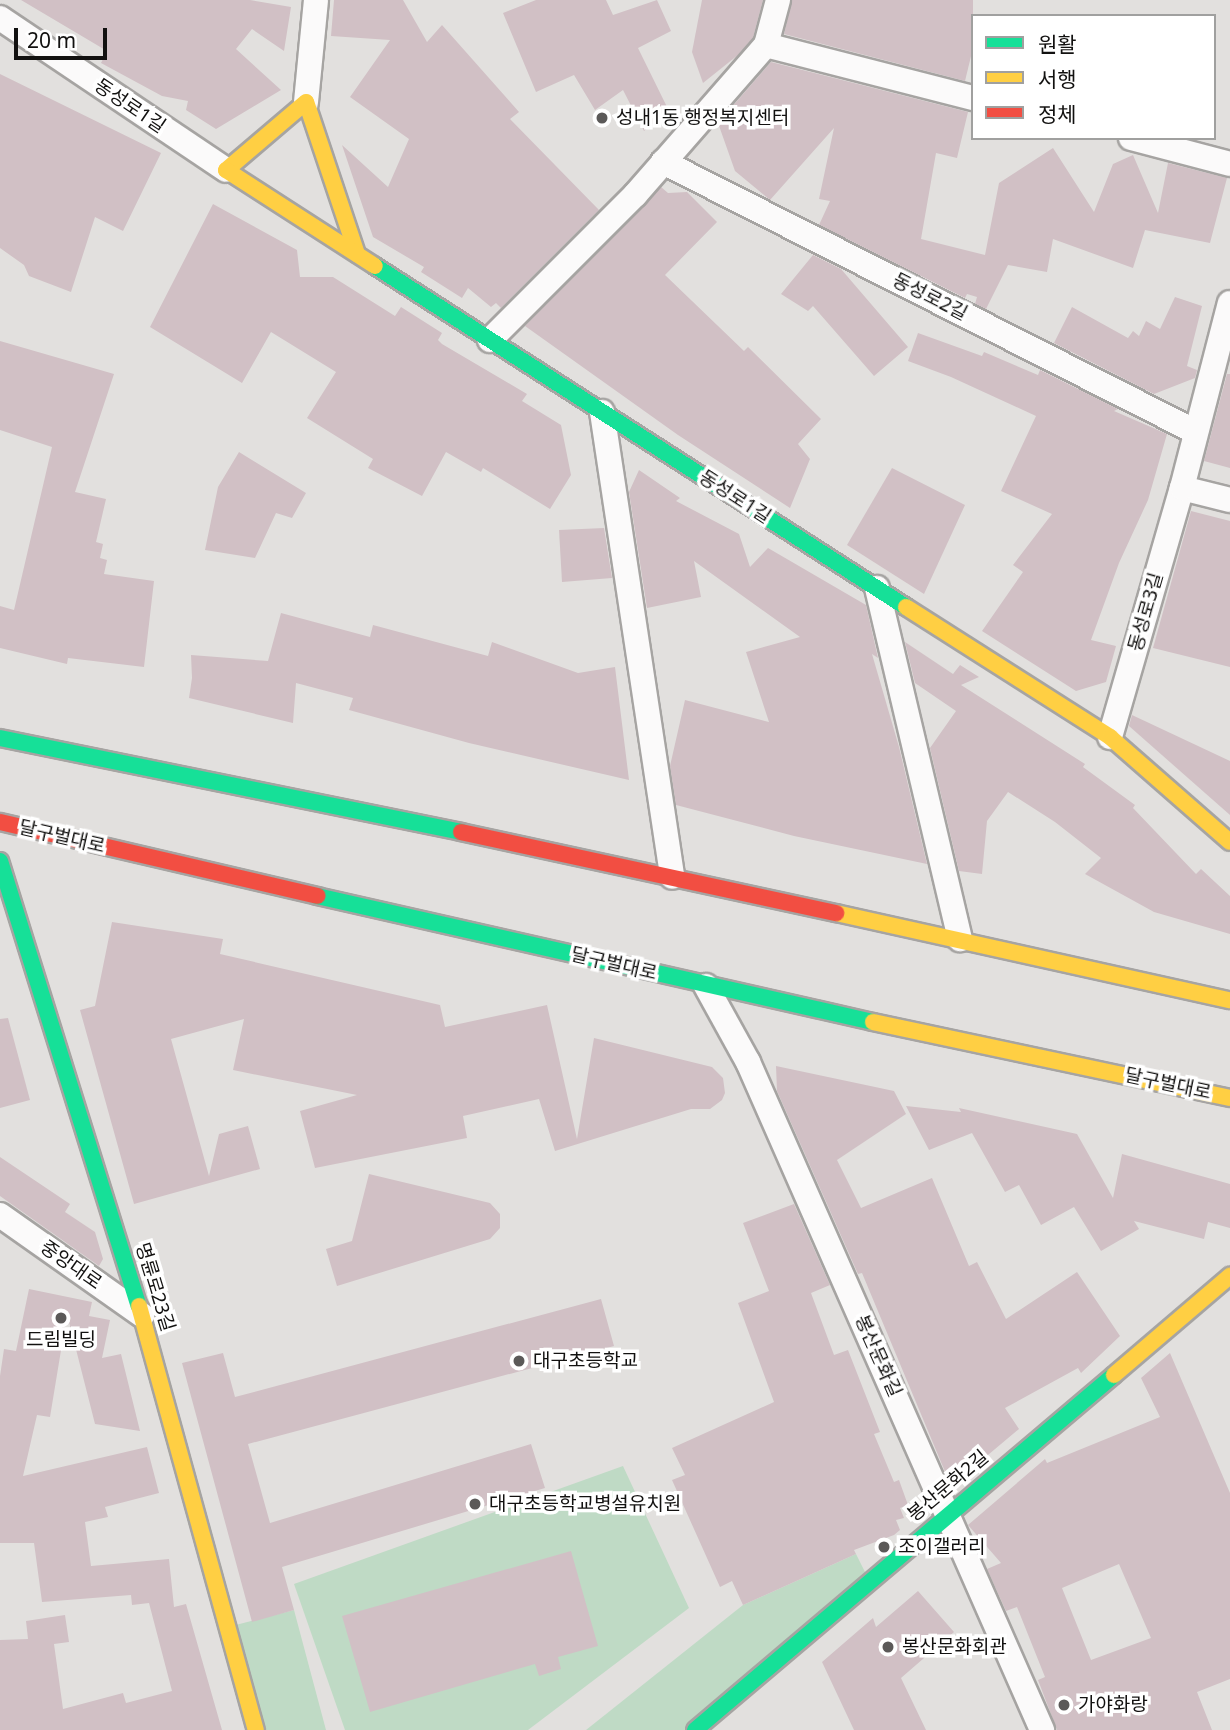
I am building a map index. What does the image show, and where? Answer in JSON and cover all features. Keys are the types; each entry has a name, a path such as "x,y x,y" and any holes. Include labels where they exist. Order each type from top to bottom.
{"street":[{"path":"316,0 306,103 357,254"},
{"path":"491,340 635,195 766,45 778,0"},
{"name":"동성로1길","path":"0,18 226,170 1110,737 1230,842"},
{"path":"766,45 971,97"},
{"path":"226,170 306,103"},
{"path":"1139,140 1230,164"},
{"name":"동성로2길","path":"663,162 1196,432"},
{"name":"동성로3길","path":"1110,737 1182,488 1230,303"},
{"path":"602,412 672,877"},
{"path":"1182,488 1230,499"},
{"path":"877,588 960,939"},
{"path":"0,738 172,771 672,877 1230,1000"},
{"name":"달구벌대로","path":"0,822 706,986 1230,1098"},
{"name":"명륜로23길","path":"0,861 142,1315 256,1730"},
{"name":"봉산문화길","path":"706,986 748,1062 1042,1730"},
{"name":"중앙대로","path":"0,1215 142,1315"},
{"name":"봉산문화2길","path":"695,1730 1230,1276"}],"green space":[{"path":"623,1466 689,1608 528,1730 345,1730 294,1584"},
{"path":"856,1554 868,1578 695,1730 586,1730 743,1605"},
{"path":"294,1610 326,1730 256,1730 228,1627"}],"building":[{"path":"21,0 250,0 291,7 284,51 252,29 236,49 281,90 216,129 186,110 188,101 162,96 101,63 107,51"},
{"path":"334,0 403,0 427,42 442,25 519,112 510,119 599,210 501,308 496,303 491,307 468,288 462,298 421,272 424,267 373,237 342,145 388,187 409,139 350,97 390,40 331,36"},
{"path":"536,0 606,0 613,15 657,0 671,31 638,48 669,111 644,131 623,90 595,110 574,75 536,92 503,13"},
{"path":"702,0 763,0 753,38 738,55 703,83 692,52"},
{"path":"792,0 973,0 971,56 965,81 784,34"},
{"path":"771,62 968,112 957,158 936,153 921,239 985,255 999,183 1053,148 1094,212 1113,164 1133,155 1158,213 1168,163 1227,178 1210,243 1145,230 1133,268 1053,239 1047,272 1008,265 986,309 975,304 977,297 967,294 965,298 819,225 830,201 819,199 834,128 770,200 735,171 718,123"},
{"path":"0,74 161,153 123,231 95,217 71,292 29,276 24,265 0,248"},
{"path":"661,187 668,193 687,192 717,222 665,275 744,351 748,347 821,419 798,444 810,459 790,508 678,435 525,326"},
{"path":"213,204 297,250 300,277 333,277 395,316 401,307 442,333 438,340 442,344 527,394 522,401 561,425 571,475 550,509 483,468 481,472 446,452 422,496 368,468 373,459 307,418 336,372 271,332 242,383 150,327"},
{"path":"813,255 841,269 908,347 874,376 813,306 808,311 781,294"},
{"path":"1175,297 1202,306 1187,366 1197,370 1195,378 1154,394 1054,343 1072,307 1128,338 1133,331 1139,336 1146,321 1160,329"},
{"path":"918,333 982,356 984,352 1038,375 1040,370 1118,409 1114,411 1167,434 1148,500 1119,563 1091,640 1116,646 1106,682 1076,691 982,631 1023,572 1013,565 1052,514 1001,491 1036,416 951,377 908,361"},
{"path":"0,341 114,374 75,492 106,499 96,542 103,544 100,558 107,560 104,574 154,581 144,667 68,658 67,664 0,648 0,606 14,610 52,447 0,430"},
{"path":"1227,374 1230,374 1230,468 1204,461"},
{"path":"239,452 306,493 292,518 276,513 255,558 205,550 218,487"},
{"path":"892,468 965,505 924,594 847,545"},
{"path":"639,470 680,498 676,501 739,534 750,567 768,548 866,605 878,658 872,654 899,747 927,864 794,836 676,805 670,766 685,700 769,722 746,652 800,637 694,561 701,597 647,608 629,492"},
{"path":"1191,511 1230,521 1230,667 1153,648"},
{"path":"604,528 612,578 562,582 559,530"},
{"path":"281,613 370,637 373,625 488,656 492,642 578,673 615,667 629,780 469,743 349,710 353,698 296,683 293,723 189,698 191,655 268,661"},
{"path":"905,642 953,674 960,665 979,677 961,685 1085,764 1083,767 1135,805 1133,808 1196,874 1201,869 1230,896 1230,934 1154,912 1085,874 1101,858 1055,822 1008,792 987,821 982,874 959,871 930,748 956,711 915,683"},
{"path":"1132,715 1230,761 1230,815 1129,726"},
{"path":"112,922 223,939 220,954 440,1005 445,1027 547,1005 577,1139 594,1038 712,1067 723,1078 725,1093 722,1100 710,1109 691,1109 555,1151 539,1099 463,1116 467,1138 315,1168 300,1111 357,1095 233,1070 244,1019 171,1039 209,1176 219,1134 248,1126 260,1169 134,1204 80,1010 95,1006"},
{"path":"8,1018 30,1100 0,1108 0,1019"},
{"path":"776,1066 894,1091 906,1114 837,1160 861,1208 932,1178 969,1266 977,1262 1006,1319 1077,1272 1120,1336 1081,1373 1078,1368 1005,1408 1019,1429 951,1486 862,1273 858,1274 777,1091"},
{"path":"906,1106 961,1112 959,1108 1077,1134 1113,1198 1122,1154 1230,1184 1230,1228 1208,1222 1204,1239 1134,1221 1139,1229 1101,1251 1074,1207 1041,1225 1019,1185 1005,1192 972,1133 929,1150"},
{"path":"0,1157 70,1204 65,1212 95,1232 103,1259 99,1266 0,1196"},
{"path":"369,1174 490,1203 500,1214 500,1228 490,1239 337,1286 326,1249 352,1241"},
{"path":"794,1204 830,1285 811,1293 834,1355 848,1350 880,1432 874,1434 894,1482 899,1480 908,1505 900,1508 904,1518 896,1520 900,1530 894,1535 854,1550 856,1554 743,1605 732,1581 720,1587 672,1480 685,1475 672,1448 774,1402 738,1303 769,1291 743,1223"},
{"path":"29,1289 92,1302 89,1316 110,1320 102,1358 121,1354 140,1431 95,1424 67,1314 50,1417 37,1415 23,1476 147,1447 159,1493 105,1507 108,1517 85,1522 91,1566 169,1559 174,1607 186,1604 222,1730 0,1730 0,1640 28,1639 26,1621 65,1615 69,1642 54,1644 63,1709 123,1693 126,1703 172,1691 149,1603 132,1605 131,1595 42,1602 34,1543 0,1543 0,1376 4,1349 16,1351"},
{"path":"601,1299 614,1346 248,1444 270,1523 531,1444 545,1488 282,1567 294,1610 252,1622 182,1363 223,1353 235,1397"},
{"path":"1170,1353 1230,1493 1230,1679 1197,1692 1212,1730 1057,1730 1038,1680 1045,1677 1017,1607 1006,1611 987,1569 1001,1563 968,1525 1045,1459 1047,1463 1160,1417 1141,1378","holes":["1119,1564 1151,1638 1091,1660 1062,1588"]},
{"path":"571,1551 598,1646 558,1657 561,1669 539,1676 535,1664 370,1712 342,1616"},
{"name":"봉산문화회관","path":"918,1591 954,1632 901,1678 926,1730 854,1730 822,1662 873,1618 876,1627"}],"traffic: fast":[{"path":"375,266 906,607"},
{"path":"0,738 461,832"},
{"path":"0,861 139,1306"},
{"path":"317,896 873,1022"},
{"path":"695,1730 1114,1375"}],"traffic: slow":[{"path":"357,254 306,102 226,170 375,266"},
{"path":"906,607 1110,737 1230,842"},
{"path":"836,913 1230,1000"},
{"path":"873,1022 1230,1098"},
{"path":"1114,1375 1230,1276"},
{"path":"139,1306 256,1730"}],"traffic: jam":[{"path":"0,822 317,896"},
{"path":"461,832 836,913"}],"place":[{"name":"성내1동 행정복지센터","path":"602,118"},
{"name":"드림빌딩","path":"61,1318"},
{"name":"대구초등학교","path":"519,1361"},
{"name":"대구초등학교병설유치원","path":"475,1504"},
{"name":"조이갤러리","path":"884,1547"},
{"name":"봉산문화회관","path":"888,1647"},
{"name":"가야화랑","path":"1064,1705"}]}
